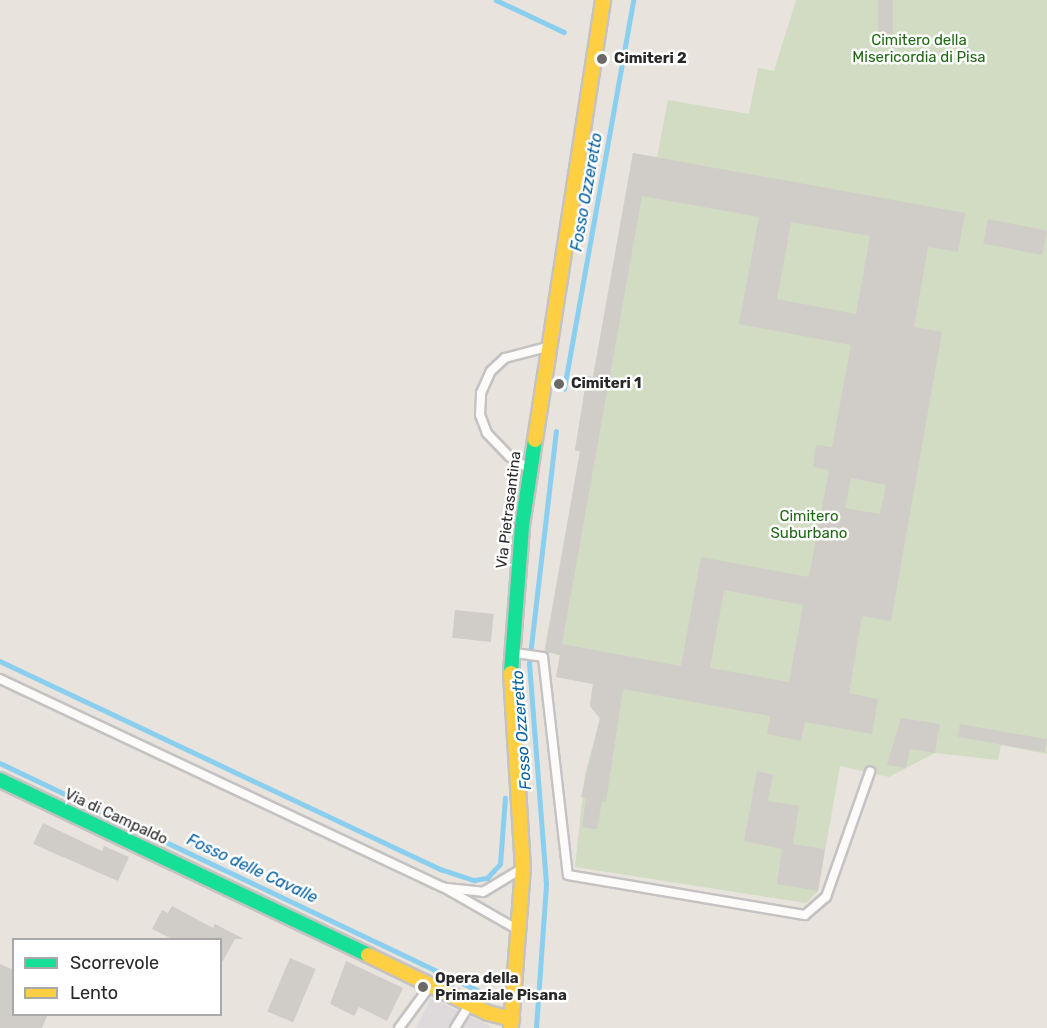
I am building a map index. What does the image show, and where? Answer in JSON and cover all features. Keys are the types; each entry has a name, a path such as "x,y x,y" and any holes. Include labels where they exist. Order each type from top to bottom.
{"street":[{"name":"Via Pietrasantina","path":"511,1023 523,867 516,653 530,469 603,0"},
{"name":"Via di Campaldo","path":"0,780 511,1023"}],"lane":[{"path":"530,469 509,456 487,433 480,415 482,393 491,371 505,358 550,347"},
{"path":"516,653 543,657 568,875 805,915 826,897 870,772"},
{"path":"0,678 443,887 519,930"},
{"path":"443,887 483,892 504,883 523,867"},
{"path":"399,1028 430,986"},
{"path":"455,1028 470,1005"}],"shaded area":[{"path":"431,998 490,1026 489,1028 416,1028"}],"green space":[{"name":"Cimitero Suburbano","path":"796,0 1047,0 1047,754 1001,745 998,760 935,753 889,777 840,766 818,891 806,903 575,867 585,774 600,719 590,706 593,684 556,677 560,655 544,652 580,452 575,450 587,376 593,377 633,153 657,157 668,100 749,114 758,68 774,71"}],"building":[{"path":"878,0 893,0 893,36 878,36"},
{"path":"633,153 965,213 958,252 928,247 914,327 942,332 891,621 862,616 849,693 878,699 872,734 805,722 801,741 767,734 770,716 623,689 606,802 602,801 597,829 582,827 586,798 581,797 600,718 590,706 593,684 556,677 560,655 545,651 580,451 575,450 587,376 593,377","holes":["642,196 759,217 739,324 851,345 832,447 816,445 814,456 813,467 829,470 809,577 701,557 681,666 562,644","791,222 870,236 856,314 777,299","851,478 886,485 880,514 845,508","724,590 803,605 789,682 710,668"]},
{"path":"988,219 1047,230 1042,255 983,244"},
{"path":"455,610 494,614 491,642 452,638"},
{"path":"901,718 940,724 935,753 910,749 906,768 887,765"},
{"path":"960,724 1047,739 1044,752 958,737"},
{"path":"757,771 773,775 768,801 799,806 793,844 825,849 818,891 777,884 782,849 744,841"},
{"path":"43,823 102,851 104,846 129,857 118,881 33,844"},
{"path":"172,906 213,928 215,924 244,939 235,939 222,962 222,938 170,938 152,929 162,910 168,913"},
{"path":"290,958 316,969 293,1022 267,1011"},
{"path":"346,961 403,988 387,1021 359,1007 354,1016 330,1004"},
{"path":"0,964 12,969 12,1016 47,1016 42,1028 0,1028"}],"waterway":[{"path":"496,0 564,32"},
{"name":"Fosso Ozzeretto","path":"564,389 633,0"},
{"name":"Fosso Ozzeretto","path":"536,1028 546,884 529,664 556,432"},
{"path":"0,661 440,869 474,880 487,878 500,864 505,798"},
{"name":"Fosso delle Cavalle","path":"0,763 494,998"}],"traffic: fast":[{"path":"511,673 522,526 535,440"},
{"path":"0,780 368,955"}],"traffic: slow":[{"path":"535,440 603,0"},
{"path":"511,673 523,867 511,1028"},
{"path":"368,955 488,1013 512,1019"}],"place":[{"name":"Cimiteri 2","path":"602,59"},
{"name":"Cimiteri 1","path":"559,384"},
{"name":"Opera della Primaziale Pisana","path":"423,987"}],"park label":[{"name":"Cimitero della Misericordia di Pisa","path":"919,48"}]}
